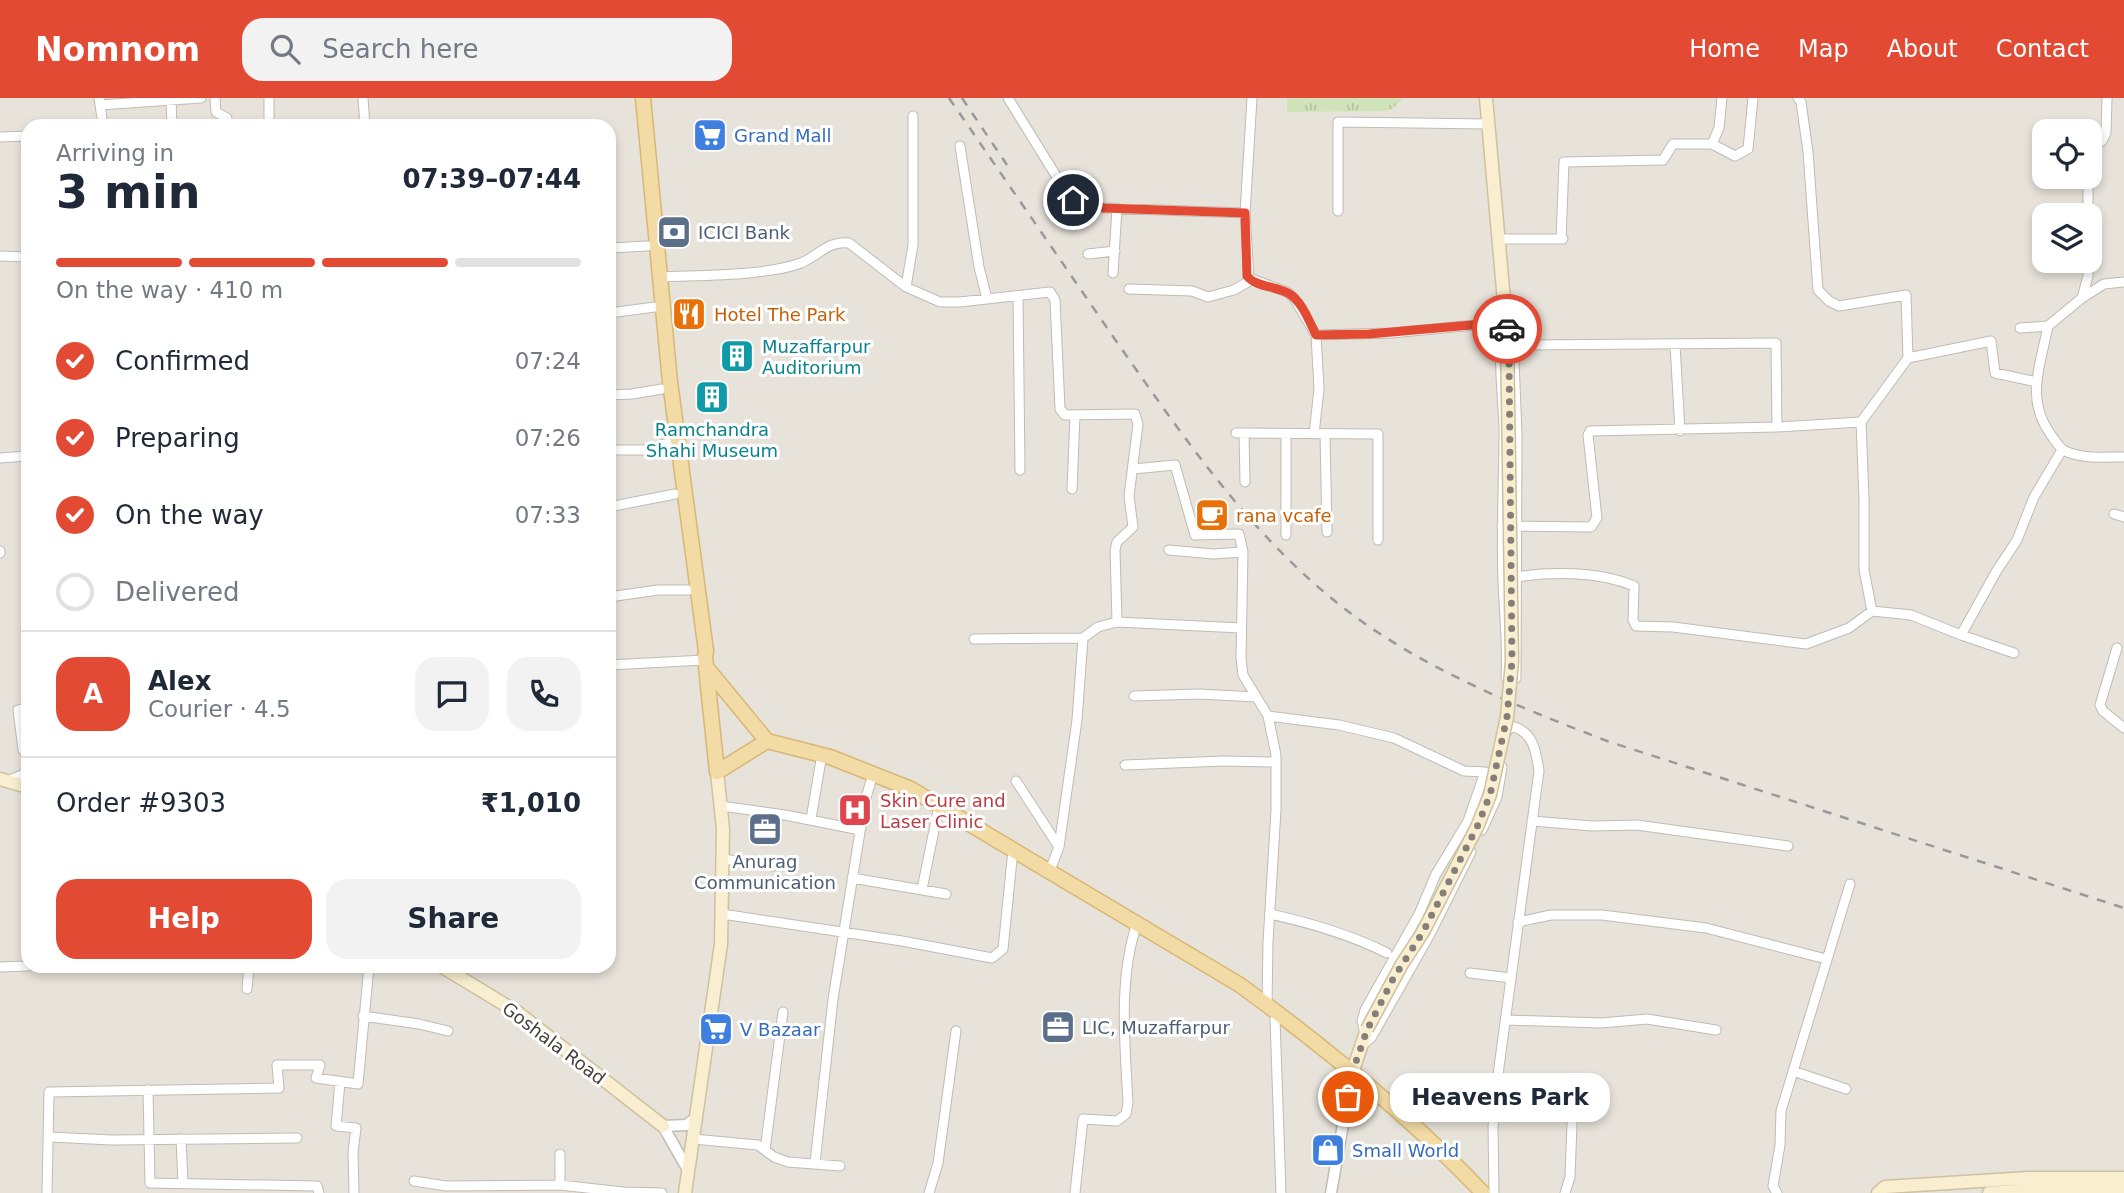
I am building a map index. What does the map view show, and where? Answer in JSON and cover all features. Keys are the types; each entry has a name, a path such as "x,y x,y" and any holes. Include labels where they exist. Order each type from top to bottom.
{"main road":[{"path":"634,98 668,443 700,654 767,741 822,754 911,789 1240,985 1352,1073 1440,1148 1483,1193"},
{"path":"643,98 670,382 706,651 723,829 721,944 685,1193"},
{"path":"1352,1073 1365,1037 1393,979 1423,932 1477,827 1490,795 1507,717 1512,661 1509,334 1486,98"},
{"path":"717,772 767,741"},
{"path":"4,780 21,785"},
{"name":"Goshala Road","path":"453,973 517,1012 663,1126"},
{"path":"1878,1193 1885,1187 2028,1178 2124,1178"},
{"path":"1884,1193 2031,1185 2124,1187"},
{"path":"1989,1193 2124,1187"}],"street":[{"path":"102,118 100,102 201,98"},
{"path":"215,98 216,112 227,119"},
{"path":"269,119 270,98"},
{"path":"363,98 364,119"},
{"path":"1007,98 1066,192 1080,204 1245,213"},
{"path":"1252,98 1245,213 1247,276 1294,298 1316,335 1319,389 1314,434"},
{"path":"1712,144 1719,128 1722,98"},
{"path":"1499,239 1563,239 1564,162 1663,160 1674,144 1712,144 1735,156 1748,149 1753,98"},
{"path":"1798,98 1801,102 1808,152 1818,290 1839,306 1906,295 1908,358 1861,422 1864,570 1872,611"},
{"path":"2102,141 2106,133 2107,98"},
{"path":"171,100 172,119"},
{"path":"906,286 913,245 913,116"},
{"path":"1338,211 1338,122 1489,124"},
{"path":"0,137 21,136"},
{"path":"960,146 979,267 987,299"},
{"path":"1114,273 1117,208"},
{"path":"661,277 783,268 802,262 839,242 849,243 906,286 940,302 1050,292 1055,300 1060,409 1065,415 1075,416 1135,414 1138,424 1129,496 1133,527 1117,542 1115,550 1117,622"},
{"path":"616,248 648,246"},
{"path":"1088,254 1115,251"},
{"path":"0,256 21,257"},
{"path":"2082,298 2088,273"},
{"path":"1129,289 1192,291 1209,297 1251,280"},
{"path":"2020,328 2048,326 2104,284 2124,282"},
{"path":"1018,296 1020,470"},
{"path":"616,312 655,307"},
{"path":"2048,326 2037,382 2038,415 2062,450 2079,455 2124,457"},
{"path":"1502,327 1509,334 1517,435 1516,678 1506,677 1503,580 1502,327"},
{"path":"1316,335 1509,334 1675,345 1776,343 1777,427"},
{"path":"1908,358 1991,341 1995,373 2037,382"},
{"path":"1675,345 1680,431"},
{"path":"616,395 662,388"},
{"path":"1072,489 1075,416"},
{"path":"1502,526 1591,527 1595,524 1597,518 1588,435 1590,431 1680,431 1861,422"},
{"path":"1245,482 1240,433 1378,434 1378,540"},
{"path":"1286,434 1286,535"},
{"path":"1325,434 1327,532"},
{"path":"616,450 644,450 668,443"},
{"path":"1961,635 2017,540 2034,497 2062,450"},
{"path":"0,458 21,456"},
{"path":"1133,469 1175,465 1195,535 1239,534 1243,552 1243,675 1268,716 1276,762 1270,914 1281,1193"},
{"path":"616,506 675,494"},
{"path":"2114,514 2124,517"},
{"path":"1169,550 1213,554 1243,552"},
{"path":"1503,580 1536,573 1615,577 1634,586 1633,620 1636,626 1673,627 1806,644 1849,628 1872,611 1911,614 2014,653"},
{"path":"616,596 658,590 689,590"},
{"path":"974,639 1083,638 1098,627 1117,622 1241,628"},
{"path":"1050,870 1059,847 1077,720 1083,638"},
{"path":"2117,648 2100,705 2124,728"},
{"path":"616,665 705,661"},
{"path":"1135,696 1199,694 1256,697"},
{"path":"21,709 18,710 21,734"},
{"path":"1268,716 1339,724 1394,738 1464,771 1485,772 1468,821 1436,874 1419,914 1365,1010 1362,1021 1365,1037 1371,1038 1430,936 1495,802 1510,726 1525,732 1535,749 1539,771 1493,1127 1494,1193"},
{"path":"811,819 822,754"},
{"path":"1125,765 1276,762"},
{"path":"4,780 21,774"},
{"path":"815,1163 830,1019 860,830 873,774"},
{"path":"1016,781 1059,847"},
{"path":"721,806 811,819 860,830"},
{"path":"922,889 939,806"},
{"path":"1532,821 1593,826 1637,825 1788,846"},
{"path":"722,914 992,958 1003,949 1013,850"},
{"path":"723,859 774,866"},
{"path":"852,878 946,894"},
{"path":"1777,1193 1773,1186 1782,1111 1850,884"},
{"path":"1270,914 1316,924 1357,938 1387,953"},
{"path":"1518,922 1551,915 1602,915 1706,928 1826,959"},
{"path":"1074,1193 1083,1119 1117,1121 1126,1114 1128,1103 1124,1033 1128,962 1137,923"},
{"path":"0,967 21,966"},
{"path":"247,989 248,973"},
{"path":"47,1193 50,1092 279,1088 277,1065 320,1065 316,1079 358,1084 368,973"},
{"path":"1470,973 1511,978"},
{"path":"765,1150 783,1012"},
{"path":"363,1016 448,1031"},
{"path":"1506,1020 1601,1023 1647,1019 1716,1030"},
{"path":"929,1193 938,1163 956,1031"},
{"path":"1793,1071 1846,1090"},
{"path":"1331,1193 1352,1073"},
{"path":"340,1082 336,1126 356,1128 353,1152 354,1193"},
{"path":"148,1090 150,1183 317,1186 319,1193"},
{"path":"688,1170 663,1126 686,1125 696,1118"},
{"path":"1565,1193 1570,1177 1572,1124"},
{"path":"49,1138 297,1138"},
{"path":"181,1139 183,1184"},
{"path":"693,1139 758,1145 774,1157 788,1162 839,1166"},
{"path":"560,1185 561,1154"},
{"path":"414,1181 440,1189 560,1185 662,1193"}],"shaded area":[{"path":"0,98 2124,98 2124,1193 0,1193"}],"green space":[{"path":"1287,98 1404,98 1392,109 1384,111 1287,112"}],"railway":[{"path":"949,98 1141,377 1227,492 1291,562 1326,594 1364,623 1392,642 1452,675 1607,741 2124,908"},
{"path":"962,98 1007,165"}],"way so far":[{"path":"1348,1097 1352,1073 1367,1030 1393,979 1423,932 1477,827 1490,795 1507,717 1512,683 1507,329"}],"place":[{"name":"Grand Mall","path":"710,135"},
{"name":"ICICI Bank","path":"674,232"},
{"name":"Hotel The Park","path":"689,314"},
{"name":"Muzaffarpur Auditorium","path":"737,356"},
{"name":"Ramchandra Shahi Museum","path":"712,397"},
{"name":"rana vcafe","path":"1212,515"},
{"name":"Skin Cure and Laser Clinic","path":"855,810"},
{"name":"Anurag Communication","path":"765,829"},
{"name":"LIC, Muzaffarpur","path":"1058,1027"},
{"name":"V Bazaar","path":"716,1029"},
{"name":"Heavens Park","path":"1348,1097"},
{"name":"Small World","path":"1328,1150"}],"route":[{"path":"1073,200 1080,204 1104,208 1245,213 1247,276 1257,283 1287,292 1301,307 1316,335 1369,334 1506,322 1507,329"}]}
